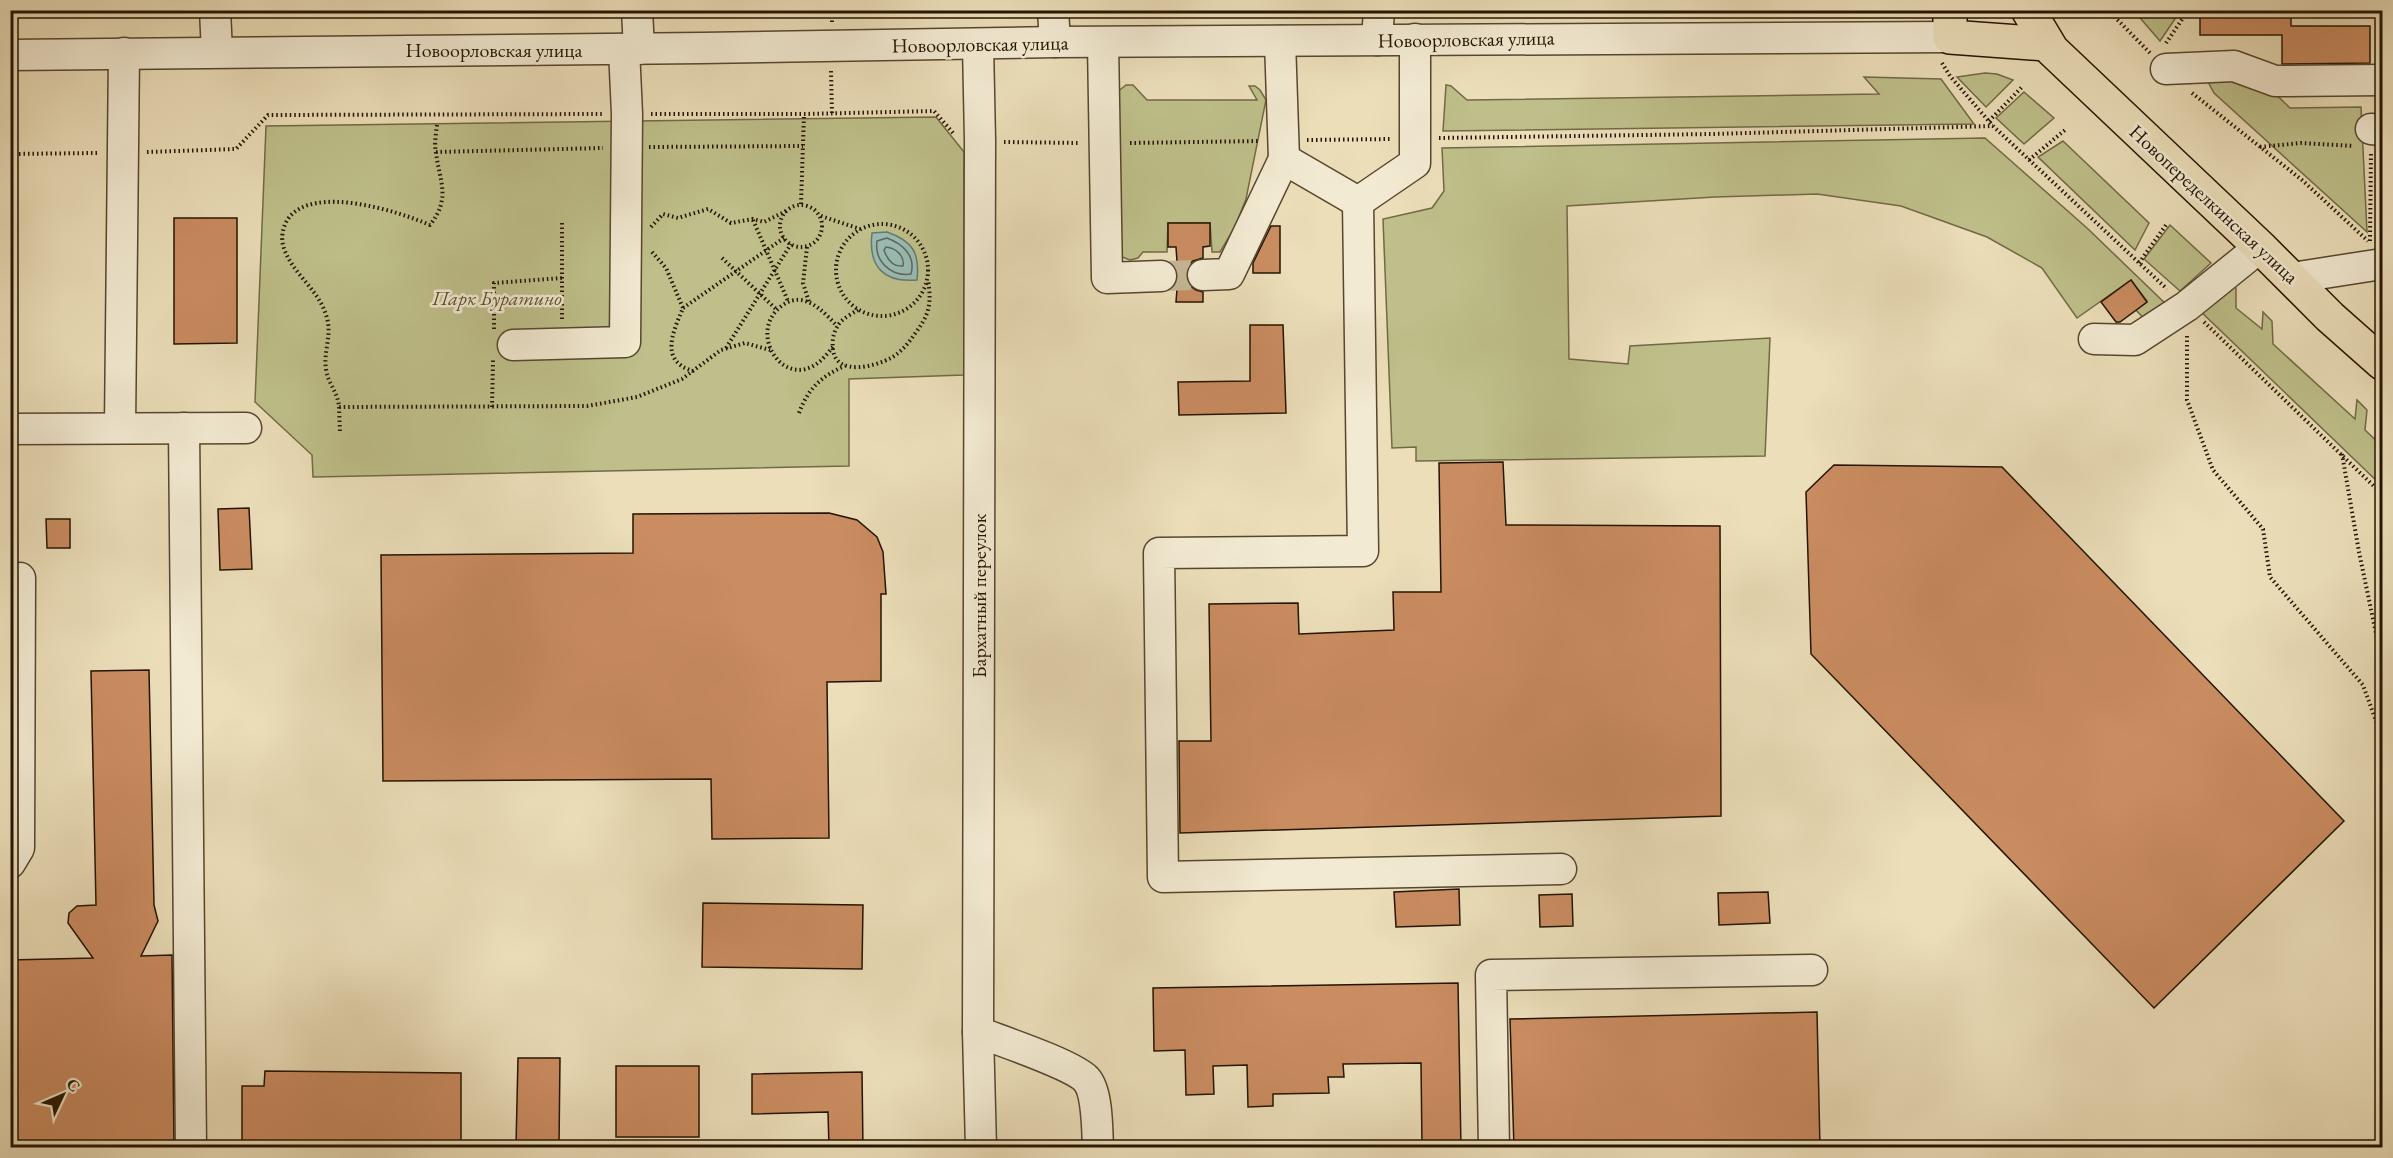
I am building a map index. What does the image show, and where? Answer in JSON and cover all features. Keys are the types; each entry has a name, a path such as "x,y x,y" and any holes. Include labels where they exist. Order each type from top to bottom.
{"main road":[{"name":"Новопеределкинская улица","path":"2028,10 2046,44 2115,112 2260,247 2330,317 2382,363"},
{"path":"1950,23 2046,44"}],"street":[{"path":"215,10 217,52"},
{"path":"513,345 625,342 627,114 637,10"},
{"path":"1053,10 1055,42"},
{"path":"1377,40 1379,10"},
{"name":"Новоорловская улица","path":"10,55 1377,40 1950,23"},
{"path":"1358,202 1415,163 1415,39"},
{"path":"1203,274 1228,274 1284,159 1280,41"},
{"path":"1103,43 1107,278 1161,276"},
{"name":"Бархатный переулок","path":"978,45 980,141 978,1032 981,1148"},
{"path":"120,427 124,53"},
{"path":"2161,64 2234,66 2275,81 2382,80"},
{"path":"1284,159 1358,202"},
{"path":"1358,202 1363,551 1159,553 1163,877 1561,869"},
{"path":"2094,339 2135,340 2187,306 2260,247"},
{"path":"2292,278 2376,252"},
{"path":"184,428 191,1148"},
{"path":"10,429 246,428"},
{"path":"10,863 19,848 20,578"},
{"path":"1494,1148 1491,975 1812,970"},
{"path":"978,1032 1065,1066 1087,1079 1095,1102 1098,1148"}],"path":[{"path":"2108,10 2161,64 2212,111 2302,180 2376,252"},
{"path":"2161,64 2183,18 2183,10"},
{"path":"1950,76 1989,121 2029,160 2187,306 2382,494"},
{"path":"1989,121 2022,87"},
{"path":"801,204 804,114"},
{"path":"340,432 338,395 331,387 326,371 329,330 327,315 318,297 288,257 282,243 284,225 292,213 302,207 346,202 405,214 430,225 437,215 443,198 442,174 436,152 436,125"},
{"path":"2029,160 2065,130"},
{"path":"2259,147 2375,135 2376,252"},
{"path":"647,232 663,214 678,218 708,209 731,223 753,219 764,222 801,204 807,205 821,216 860,229"},
{"path":"786,211 780,220 780,231 784,238 795,247 807,247 816,242 822,232 821,216"},
{"path":"753,219 788,301"},
{"path":"562,221 562,328"},
{"path":"799,413 805,397 815,383 829,372 845,366 862,368 893,357 906,347 927,318 930,301 927,261 922,247 912,236 899,227 884,224 860,229 844,242 835,271 838,286 846,300 872,315 887,316 902,312 914,304 923,291 928,277"},
{"path":"2139,263 2166,225"},
{"path":"693,371 685,369 674,358 670,347 683,308 784,238"},
{"path":"726,349 791,244"},
{"path":"648,247 666,268 683,308"},
{"path":"807,247 802,283 810,302 837,326"},
{"path":"722,258 776,309"},
{"path":"810,302 799,299 788,301 776,309 768,321 766,334 770,350 781,362 795,370 811,368 833,347"},
{"path":"2187,306 2187,400 2213,470 2262,530 2270,577 2363,685 2382,738"},
{"path":"845,366 834,356 833,347 837,326 858,309"},
{"path":"339,407 587,406 638,397 682,379 720,350 745,343 770,350"},
{"path":"2342,453 2359,552 2382,662"}],"green space":[{"path":"2134,11 2177,11 2177,16 2160,41"},
{"path":"1985,73 1997,74 2013,80 1986,107 1957,77"},
{"path":"1864,77 1941,79 1974,124 1443,131 1446,85 1451,86 1467,100 1879,94"},
{"path":"2206,78 2263,82 2290,108 2361,107 2367,232 2214,93"},
{"path":"1126,85 1133,85 1147,100 1257,100 1249,86 1255,86 1266,100 1246,199 1235,227 1220,252 1212,252 1210,223 1168,223 1167,252 1143,252 1138,258 1130,260 1122,257 1116,93"},
{"path":"2024,92 2054,118 2024,144 1996,118"},
{"name":"Парк Буратино","path":"936,117 964,152 964,375 849,379 849,466 313,477 312,455 255,402 266,126"},
{"path":"1985,138 2087,228 2171,309 2150,325 2136,310 2147,301 2131,280 2077,318 2042,268 1987,237 1901,206 1817,194 1715,197 1567,206 1569,359 1628,364 1630,346 1770,338 1765,456 1416,461 1416,447 1392,448 1383,219 1432,208 1444,191 1442,148"},
{"path":"2063,141 2149,223 2135,250 2038,157"},
{"path":"2170,225 2211,263 2180,291 2144,259"},
{"path":"2227,280 2236,288 2236,308 2262,329 2263,312 2272,321 2273,344 2355,419 2357,400 2367,410 2365,430 2382,446 2382,486 2195,306"}],"water":[{"path":"887,232 903,240 913,249 917,262 917,280 895,279 887,275 876,264 871,245 872,233"}],"building":[{"path":"2200,10 2291,10 2291,26 2370,26 2370,63 2282,64 2282,35 2200,35"},
{"path":"174,218 237,218 237,343 174,344"},
{"path":"1168,223 1210,223 1210,246 1203,247 1203,258 1193,261 1188,266 1186,275 1189,285 1203,292 1203,302 1176,302 1178,276 1176,247 1168,247"},
{"path":"1271,226 1280,226 1280,273 1253,273 1253,263"},
{"path":"2131,280 2147,302 2120,322 2116,322 2101,302"},
{"path":"1250,325 1283,325 1286,413 1179,415 1178,382 1250,381"},
{"path":"1503,462 1506,525 1720,526 1721,816 1180,833 1179,741 1211,741 1209,604 1298,603 1299,634 1394,630 1393,592 1441,592 1439,463"},
{"path":"1834,465 2002,467 2344,821 2154,1008 1811,654 1806,492"},
{"path":"249,508 252,569 220,570 218,509"},
{"path":"829,513 857,520 877,537 883,552 886,594 881,594 881,681 827,682 829,838 712,839 711,779 383,781 381,555 633,553 633,514"},
{"path":"46,519 70,519 70,548 47,548"},
{"path":"149,670 154,905 158,921 141,956 172,955 174,1148 10,1148 10,960 93,958 68,923 69,913 77,906 96,905 91,671"},
{"path":"1459,889 1460,925 1396,927 1394,892"},
{"path":"1768,892 1770,923 1719,925 1718,893"},
{"path":"1572,894 1573,926 1540,927 1539,895"},
{"path":"703,903 863,905 862,969 702,967"},
{"path":"1458,983 1461,1148 1422,1148 1421,1063 1343,1064 1344,1077 1328,1077 1329,1093 1273,1094 1273,1106 1248,1107 1247,1065 1213,1066 1214,1094 1186,1095 1185,1050 1154,1051 1153,988"},
{"path":"1817,1012 1820,1148 1514,1148 1510,1019"},
{"path":"518,1058 560,1058 559,1147 516,1146"},
{"path":"616,1066 699,1066 699,1137 616,1137"},
{"path":"265,1071 461,1073 461,1148 242,1148 242,1086 264,1086"},
{"path":"862,1072 863,1148 829,1148 828,1112 752,1114 752,1074"}],"tunnel":[{"path":"1161,276 1203,275"}]}
